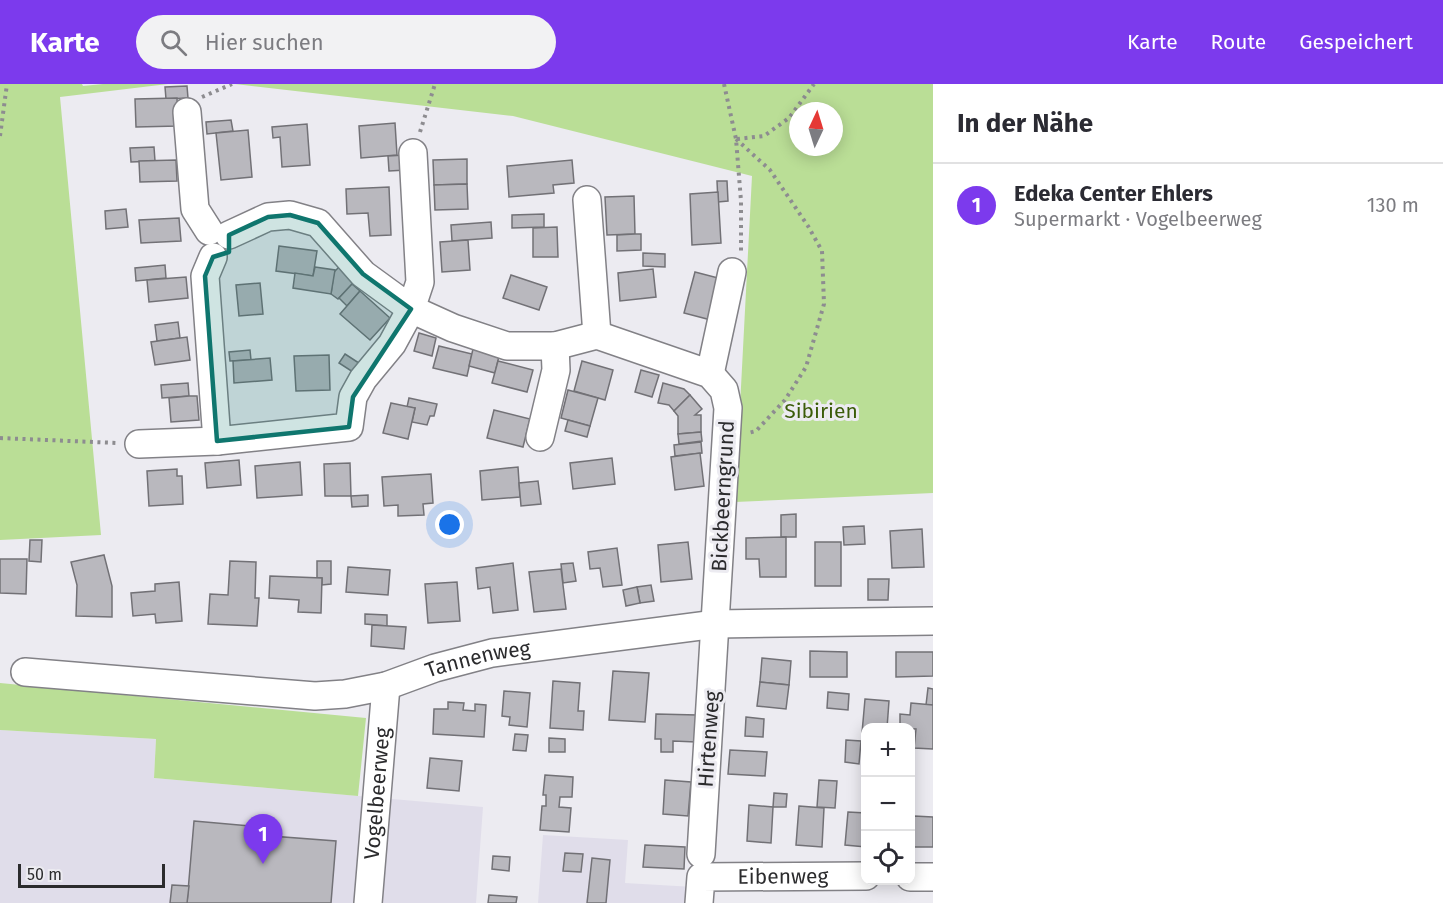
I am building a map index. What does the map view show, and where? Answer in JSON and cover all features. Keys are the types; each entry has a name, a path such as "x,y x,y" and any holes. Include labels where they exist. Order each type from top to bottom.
{"street":[{"path":"187,112 195,208 217,241"},
{"path":"139,444 217,441 349,428 353,397 363,379 392,344 411,309 420,282 414,153"},
{"path":"587,200 597,335"},
{"path":"217,441 205,276 217,241 268,217 290,216 318,223 363,274 411,309 453,328 507,346 555,346 597,335 710,374 732,272"},
{"path":"540,437 556,370 555,346"},
{"name":"Bickbeerngrund","path":"710,374 724,390 728,408 716,624"},
{"name":"Tannenweg","path":"25,672 315,696 345,694 386,686 435,668 492,653 716,624 933,621"},
{"name":"Hirtenweg","path":"701,878 716,624"},
{"name":"Vogelbeerweg","path":"368,903 386,686"},
{"name":"Eibenweg","path":"701,878 861,876"},
{"path":"915,877 933,877"}],"path":[{"path":"0,136 7,84"},
{"path":"187,112 197,99 232,84"},
{"path":"414,153 435,84"},
{"path":"724,84 736,139 741,201 741,260 732,272"},
{"path":"736,139 764,136 789,118 814,84"},
{"path":"726,438 756,431 784,400 806,367 824,303 822,251 771,170 736,139"},
{"path":"0,438 139,444"}],"highlighted area":[{"path":"290,215 318,223 363,274 411,309 353,397 349,427 217,441 205,276 213,257 229,252 229,235 268,217"}],"shaded area":[{"path":"0,730 156,739 154,778 483,807 476,903 0,903"},
{"path":"543,835 628,840 625,883 694,887 693,903 538,903"}],"green space":[{"path":"0,84 82,84 83,86 168,84 60,97 101,535 0,540"},
{"name":"Sibirien","path":"235,84 933,84 933,493 735,502 752,176 513,116"},
{"path":"0,683 366,718 358,796 154,778 156,739 0,730"}],"building":[{"path":"187,86 188,98 166,99 165,87"},
{"path":"177,98 178,126 136,127 135,99"},
{"path":"231,120 233,131 207,134 206,122"},
{"path":"395,123 397,155 361,158 359,126"},
{"path":"307,124 310,165 282,167 280,137 273,138 272,127"},
{"path":"248,130 252,177 221,180 216,133"},
{"path":"154,147 155,161 131,162 130,148"},
{"path":"405,155 406,170 389,171 388,156"},
{"path":"467,159 467,184 434,185 433,160"},
{"path":"176,160 177,181 140,182 139,161"},
{"path":"572,160 574,183 553,185 554,193 509,197 507,166"},
{"path":"717,181 727,181 728,201 718,202"},
{"path":"467,184 468,209 435,210 434,185"},
{"path":"389,187 391,235 370,236 368,213 347,214 346,189"},
{"path":"718,192 721,243 692,245 690,194"},
{"path":"634,196 635,234 607,235 605,197"},
{"path":"126,209 128,227 106,229 105,211"},
{"path":"544,214 544,227 512,228 512,215"},
{"path":"179,218 181,241 141,243 139,220"},
{"path":"491,222 492,238 452,241 451,225"},
{"path":"557,227 558,257 533,257 533,228"},
{"path":"641,234 641,250 617,251 617,235"},
{"path":"468,240 470,270 442,272 440,242"},
{"path":"279,246 317,251 313,276 276,271"},
{"path":"643,253 665,254 665,267 643,266"},
{"path":"165,265 166,278 136,281 135,268"},
{"path":"341,265 356,280 338,299 331,294 334,272"},
{"path":"315,267 335,270 331,294 293,288 295,273 313,276"},
{"path":"653,269 656,297 620,301 618,273"},
{"path":"695,272 722,279 711,320 684,313"},
{"path":"511,275 547,287 539,310 503,298"},
{"path":"186,277 188,298 149,302 147,280"},
{"path":"260,283 263,314 239,316 236,285"},
{"path":"352,284 360,291 347,306 339,298"},
{"path":"360,291 390,318 370,340 340,314"},
{"path":"178,322 180,338 157,341 155,325"},
{"path":"419,333 436,338 432,356 414,351"},
{"path":"187,337 190,360 155,365 151,342"},
{"path":"439,346 472,354 467,376 433,368"},
{"path":"473,349 499,356 495,373 469,366"},
{"path":"250,350 251,360 230,361 229,352"},
{"path":"345,354 362,365 356,374 339,363"},
{"path":"329,355 330,390 296,391 294,356"},
{"path":"270,358 272,380 234,383 233,361"},
{"path":"498,361 533,370 527,392 492,383"},
{"path":"582,361 613,370 605,400 574,391"},
{"path":"641,370 659,375 652,397 635,392"},
{"path":"188,383 189,396 162,398 161,385"},
{"path":"663,383 684,389 690,395 674,411 669,405 658,403"},
{"path":"568,390 598,398 590,426 561,418"},
{"path":"690,395 702,409 695,415 701,415 701,432 678,434 678,416 674,411"},
{"path":"197,396 199,420 171,422 169,398"},
{"path":"409,398 437,404 434,416 430,416 427,425 412,422 415,408 407,407"},
{"path":"391,403 415,408 408,439 383,433"},
{"path":"494,410 530,419 523,447 487,438"},
{"path":"568,420 590,426 587,437 565,431"},
{"path":"701,432 702,441 679,444 678,434"},
{"path":"701,442 702,453 675,456 674,445"},
{"path":"700,453 704,486 675,490 671,457"},
{"path":"612,458 615,484 573,489 570,463"},
{"path":"239,460 241,485 207,488 205,463"},
{"path":"300,462 302,495 257,498 255,466"},
{"path":"350,463 351,496 325,496 324,464"},
{"path":"518,467 520,497 482,500 480,471"},
{"path":"177,469 177,476 182,476 183,504 149,506 147,471"},
{"path":"431,474 433,503 423,504 424,515 398,516 398,505 384,506 382,477"},
{"path":"538,481 541,504 521,506 519,483"},
{"path":"368,495 368,506 352,507 351,496"},
{"path":"796,514 796,537 781,537 781,515"},
{"path":"864,526 865,544 844,545 843,527"},
{"path":"922,529 924,567 892,568 890,531"},
{"path":"786,537 786,577 760,577 759,559 746,559 746,538"},
{"path":"30,540 42,540 41,562 29,561"},
{"path":"688,542 692,579 661,582 658,545"},
{"path":"815,542 841,542 841,586 815,586"},
{"path":"617,548 622,585 603,587 600,568 590,569 588,552"},
{"path":"104,555 112,586 112,617 76,616 77,585 71,562"},
{"path":"0,559 27,559 26,594 0,593"},
{"path":"230,561 256,562 255,598 259,598 257,626 208,624 210,594 228,595"},
{"path":"317,561 331,561 331,584 322,585 322,578 317,578"},
{"path":"513,563 518,610 493,613 490,587 478,589 476,568"},
{"path":"573,563 576,581 563,583 561,564"},
{"path":"348,567 390,570 388,595 346,592"},
{"path":"561,569 566,609 534,612 529,572"},
{"path":"270,576 322,578 321,613 298,612 299,600 269,598"},
{"path":"868,579 889,579 888,600 868,600"},
{"path":"179,582 182,621 156,623 155,614 133,616 131,593 155,591 155,584"},
{"path":"457,582 460,621 428,623 425,584"},
{"path":"651,585 654,601 640,603 637,587"},
{"path":"637,587 640,603 626,606 623,590"},
{"path":"365,614 387,615 387,626 365,624"},
{"path":"372,625 406,627 404,649 371,646"},
{"path":"810,651 847,652 847,677 810,677"},
{"path":"896,652 933,652 933,676 896,677"},
{"path":"762,658 791,661 789,685 760,682"},
{"path":"613,671 649,673 645,722 609,720"},
{"path":"553,681 580,683 578,711 584,711 583,730 550,728"},
{"path":"760,682 789,685 786,709 757,706"},
{"path":"928,688 933,689 933,705 926,705"},
{"path":"504,691 530,693 527,727 509,725 510,717 502,716"},
{"path":"828,692 849,694 848,710 827,708"},
{"path":"865,699 889,701 887,723 863,723"},
{"path":"448,702 464,703 463,710 475,711 475,704 486,705 484,737 433,734 434,709 448,709"},
{"path":"911,703 933,705 933,749 915,748 915,723 900,723 900,714 910,715"},
{"path":"656,714 697,715 696,742 673,741 673,752 661,752 661,739 655,739"},
{"path":"746,717 764,719 763,737 745,736"},
{"path":"515,734 528,735 526,751 513,750"},
{"path":"549,738 565,739 565,752 549,752"},
{"path":"846,740 861,741 859,764 845,762"},
{"path":"730,750 767,752 765,776 728,774"},
{"path":"430,758 462,761 459,791 427,788"},
{"path":"545,775 573,777 572,797 560,797 559,807 571,808 569,832 540,830 542,806 546,806 546,795 543,795"},
{"path":"665,780 691,782 688,816 663,814"},
{"path":"819,780 837,781 835,808 817,807"},
{"path":"774,793 787,794 786,807 773,807"},
{"path":"749,805 773,807 771,843 747,841"},
{"path":"799,806 824,808 822,847 796,845"},
{"path":"848,812 861,813 861,847 845,845"},
{"path":"915,816 933,817 933,847 915,847"},
{"path":"194,821 272,828 271,836 336,841 331,903 187,903"},
{"path":"645,845 685,847 684,869 643,867"},
{"path":"565,853 583,854 581,872 563,871"},
{"path":"493,856 510,857 509,871 492,869"},
{"path":"592,858 610,860 606,903 587,903"},
{"path":"172,885 189,886 187,903 170,903"},
{"path":"489,895 517,897 516,903 488,903"}],"place":[{"name":"Edeka Center Ehlers","path":"263,864"}]}
